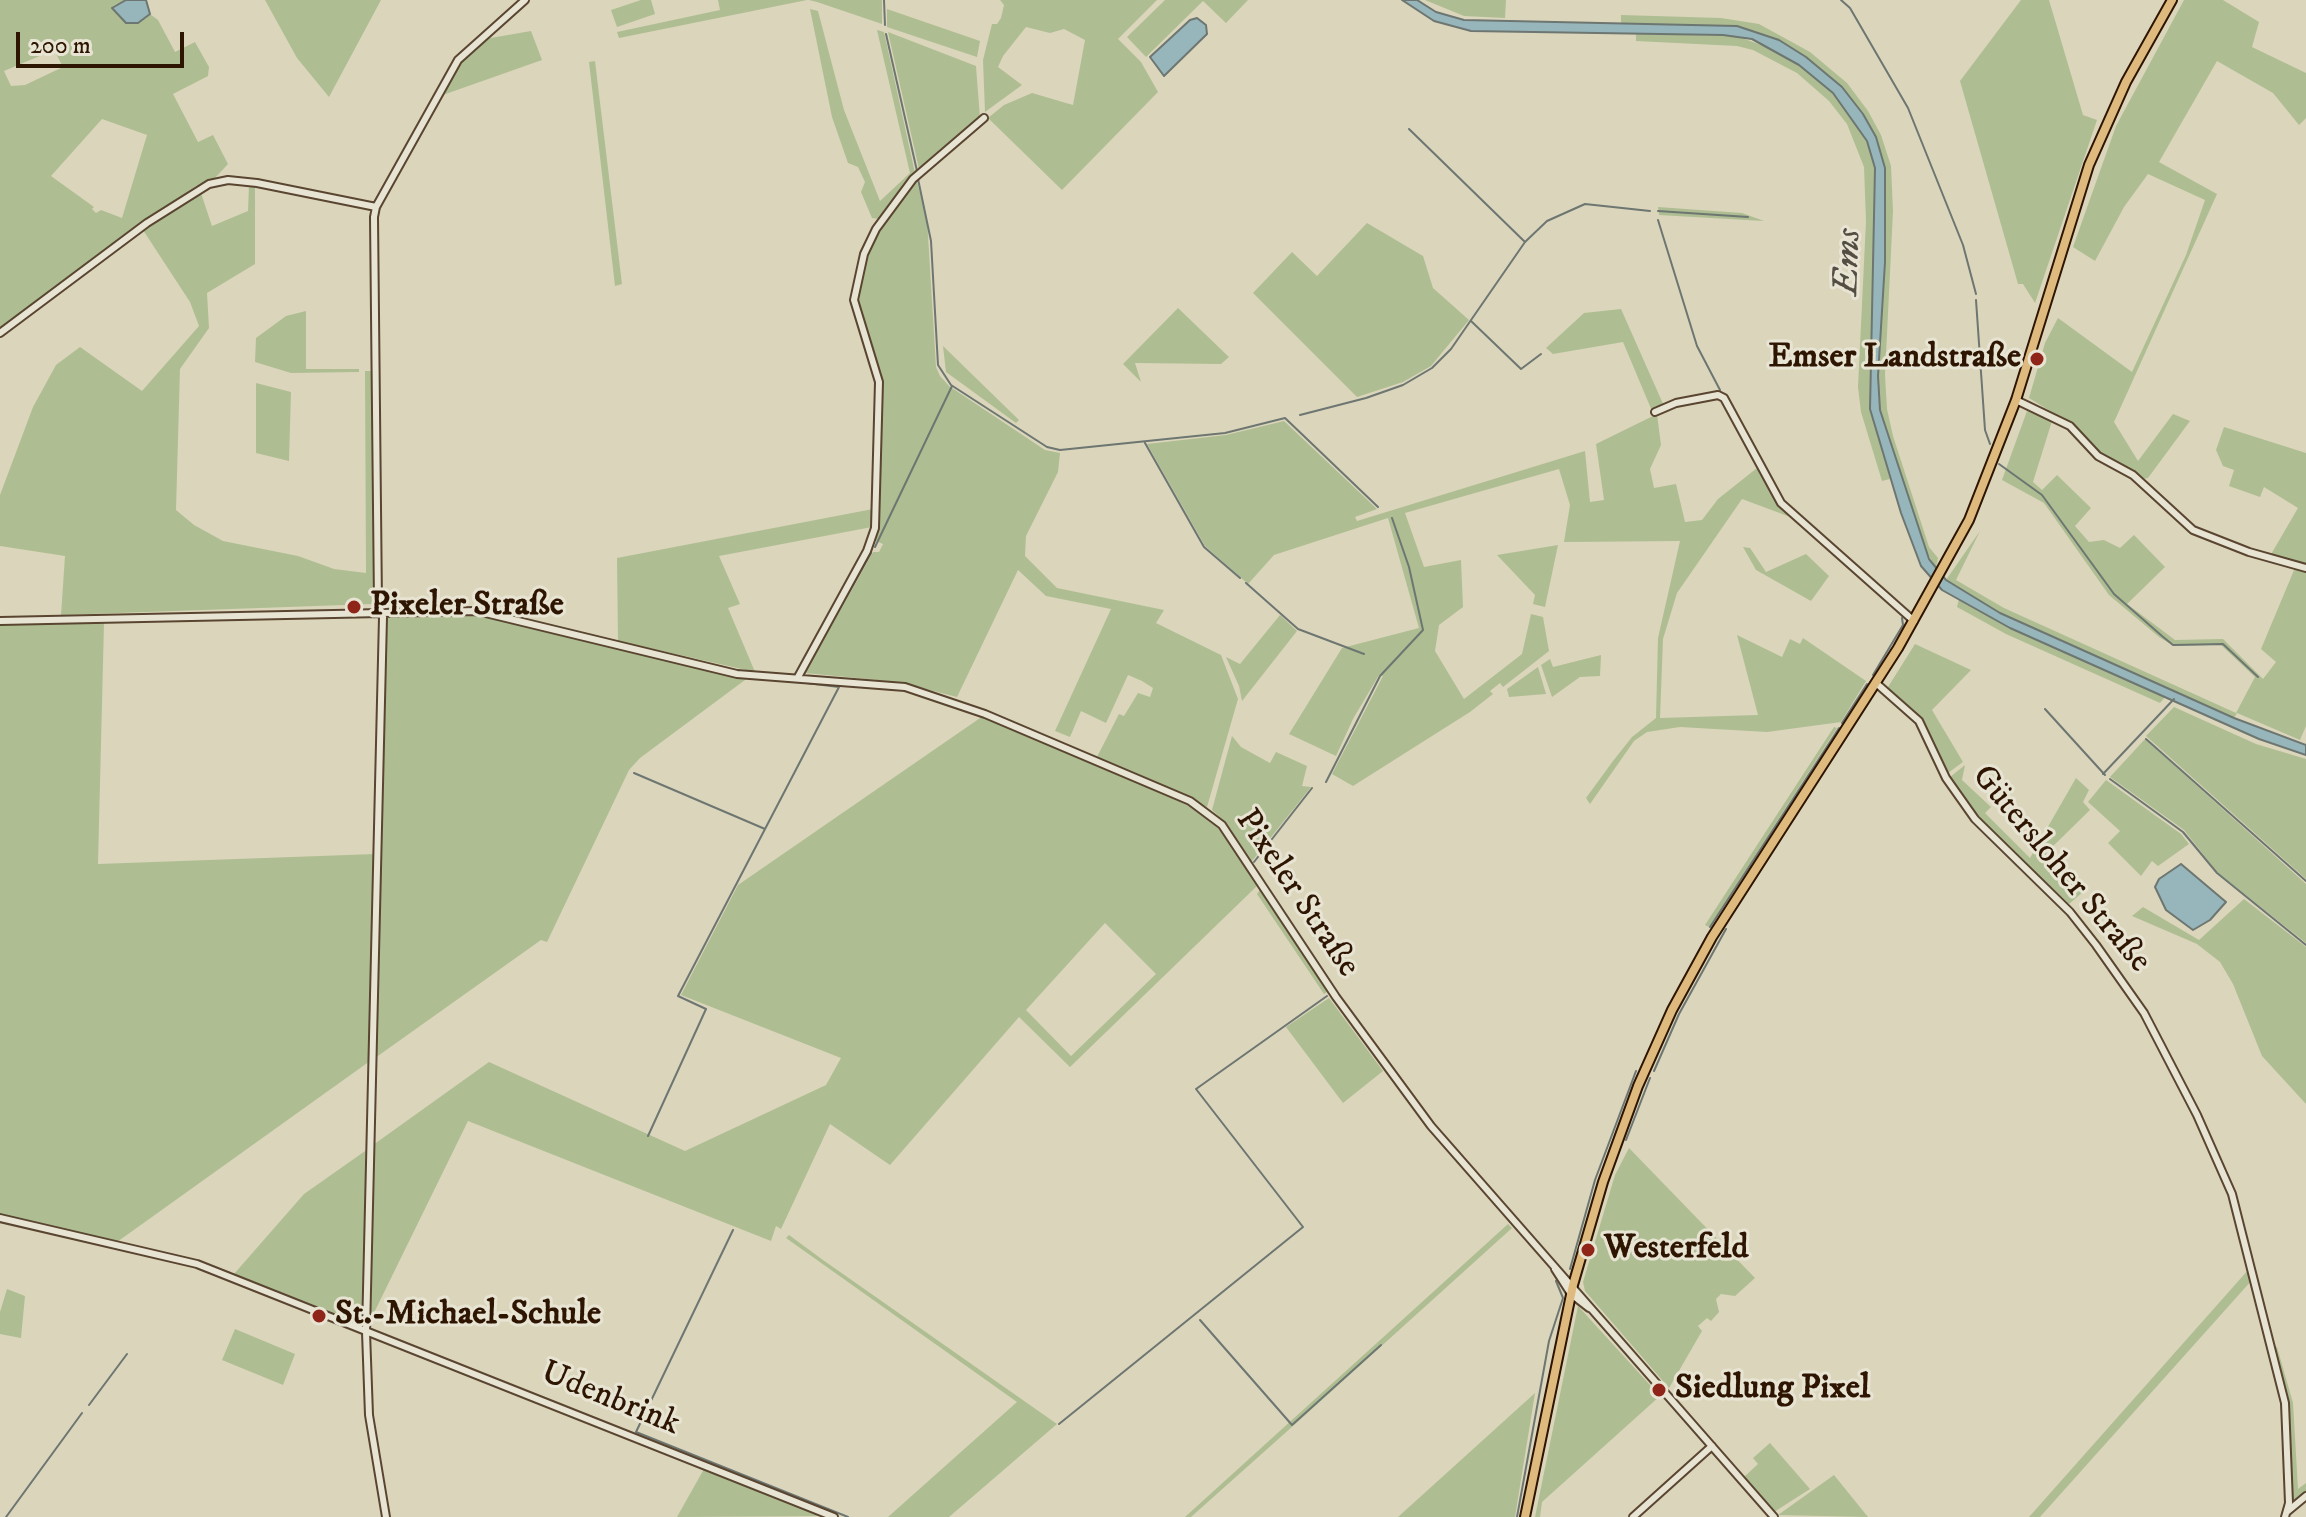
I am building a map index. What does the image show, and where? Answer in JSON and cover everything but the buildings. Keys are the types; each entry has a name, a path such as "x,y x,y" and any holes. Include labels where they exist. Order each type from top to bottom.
{"main road":[{"path":"1525,1517 1572,1289 1614,1148 1672,1010 1721,922 1914,621 1969,520 2016,400 2089,165 2126,82 2172,0"}],"street":[{"path":"386,1517 369,1415 366,1332 381,611 378,604 376,207 458,60 525,0"},
{"path":"798,677 867,551 875,528 879,382 854,300 870,241 913,179 984,118"},
{"path":"0,333 147,223 209,184 228,180 257,183 376,207"},
{"path":"1655,412 1676,403 1718,395 1724,398 1781,503 1914,621"},
{"path":"2016,400 2070,426 2098,456 2133,475 2193,530 2249,552 2306,568"},
{"name":"Pixeler Straße","path":"0,621 477,611 737,674 897,685 952,701 1190,801 1222,825 1336,997 1403,1088 1572,1289"},
{"name":"Gütersloher Straße","path":"1876,683 1919,721 1946,778 1975,819 2070,912 2104,956 2152,1026 2197,1115 2232,1194 2285,1403 2286,1514"},
{"name":"Udenbrink","path":"0,1218 197,1264 834,1517"},
{"path":"1572,1289 1774,1517"},
{"path":"1633,1517 1712,1446"},
{"path":"2286,1514 2306,1496"}],"green space":[{"path":"0,0 126,0 113,6 145,19 150,14 158,20 175,52 195,42 209,67 208,76 173,94 198,142 213,135 228,164 215,178 196,186 146,221 0,331","holes":["54,50 63,67 25,85 11,86 4,71","102,119 147,135 122,218 101,210 96,213 92,209 94,207 51,176"]},
{"path":"265,0 381,0 329,97 297,58"},
{"path":"641,0 651,0 655,14 617,27 611,10"},
{"path":"718,0 807,0 619,38 617,32 720,10"},
{"path":"809,0 882,0 882,24 817,2"},
{"path":"1000,0 1157,0 1118,39 1141,62 1158,92 1062,190 988,118 1004,105 1032,93 1073,105 1085,40 1064,29 1050,33 1026,27 998,67 1022,85 985,112 983,60 992,24 997,24 1001,18 1004,5"},
{"path":"1165,0 1248,0 1226,23 1203,1 1146,57 1127,37"},
{"path":"1425,0 1506,0 1505,18 1464,16"},
{"path":"2021,0 2049,0 2083,115 2097,120 2035,303 2023,284 2018,284 1960,81"},
{"path":"2184,0 2223,0 2259,22 2252,47 2306,73 2306,118 2299,125 2273,93 2217,61 2159,162 2217,194 2114,422 2138,461 2173,414 2190,421 2148,478 2142,479 2100,454 2071,424 2029,398 2045,343 2058,318 2132,372 2186,255 2205,200 2148,174 2124,207 2095,261 2073,247 2116,126"},
{"path":"810,9 818,11 844,110 880,201 910,173 877,30 884,32 915,173 880,219 872,218 861,192 865,182 858,167 848,163 832,117"},
{"path":"887,9 980,41 977,57 887,27"},
{"path":"1621,15 1721,18 1759,24 1810,52 1847,83 1868,111 1881,135 1891,166 1893,211 1885,375 1887,409 1929,547 1938,558 1936,568 1923,546 1880,410 1878,376 1885,168 1876,137 1842,87 1737,26 1621,23"},
{"path":"531,31 542,60 440,96 460,61 485,39"},
{"path":"888,32 976,66 980,118 919,169"},
{"path":"1636,34 1736,36 1770,48 1799,65 1833,93 1867,141 1875,168 1870,409 1890,479 1882,481 1861,412 1858,387 1866,221 1864,167 1847,124 1829,101 1797,73 1753,50 1737,46 1636,41"},
{"path":"595,61 622,284 615,286 589,62"},
{"path":"916,178 927,219 936,367 940,376 949,386 1045,450 1060,453 1058,472 1026,536 1025,556 1057,588 1164,610 1156,623 1221,655 1238,699 1207,807 1097,757 1119,714 1124,716 1138,693 1150,697 1153,688 1142,681 1128,675 1106,723 1081,711 1070,737 1055,731 1111,609 1046,596 1018,570 957,697 898,682 805,673 873,552 879,552 883,544 874,540 878,527 881,382 856,301 866,254 878,231"},
{"path":"249,185 255,185 255,264 207,293 209,328 180,369 176,510 194,525 223,541 298,556 334,569 366,573 365,371 372,371 373,604 61,615 65,556 0,546 0,495 33,407 56,365 80,347 142,391 199,326 190,302 143,230 200,190 212,226 248,211"},
{"path":"1658,207 1742,213 1764,221 1659,215"},
{"path":"1367,223 1423,256 1433,288 1469,320 1431,366 1403,382 1357,397 1253,293 1292,252 1317,276"},
{"path":"1178,308 1229,357 1221,364 1135,363 1141,382 1123,364"},
{"path":"1621,309 1664,406 1652,411 1623,342 1553,354 1546,348 1584,313"},
{"path":"306,311 306,369 359,369 359,372 291,373 255,362 256,338 286,316"},
{"path":"943,346 1019,420 1016,423 946,372"},
{"path":"256,383 291,392 289,461 256,453"},
{"path":"2027,411 2052,421 2033,482 2042,490 2057,475 2091,508 2075,526 2089,542 2104,540 2120,548 2134,535 2165,567 2127,604 2175,640 2223,639 2263,679 2276,662 2261,649 2297,563 2270,556 2298,508 2264,487 2260,497 2229,486 2234,470 2223,466 2216,450 2224,427 2306,453 2306,726 2300,740 2237,713 2234,718 2053,638 2000,613 1946,580 1980,531 1956,580 2004,608 2236,713 2255,677 2221,645 2174,646 2159,637 2109,595 2044,503 2002,480"},
{"path":"1657,414 1661,445 1650,469 1654,488 1676,484 1685,522 1702,520 1718,499 1757,468 1780,506 1793,518 1742,499 1677,593 1663,639 1660,718 1758,715 1737,635 1782,657 1790,639 1800,644 1803,638 1866,681 1841,722 1767,732 1680,727 1647,732 1634,741 1590,804 1586,798 1613,761 1632,737 1656,718 1658,638 1680,541 1564,542 1570,505 1559,469 1405,513 1424,567 1461,560 1463,607 1439,625 1435,651 1464,699 1522,654 1531,614 1543,617 1549,651 1503,687 1500,683 1490,691 1493,694 1470,712 1353,786 1332,774 1383,676 1379,675 1353,719 1336,756 1289,734 1342,648 1419,628 1388,518 1274,555 1248,584 1205,546 1147,444 1226,435 1284,421 1377,509 1355,517 1357,521 1585,451 1590,502 1604,500 1596,444"},
{"path":"873,509 872,527 719,556 740,604 728,608 755,672 618,641 617,558"},
{"path":"1558,545 1545,607 1533,604 1535,595 1497,555"},
{"path":"1743,547 1750,548 1766,572 1806,554 1829,576 1811,601 1756,570"},
{"path":"1959,599 2010,628 2165,697 2160,703 2006,634 1957,607"},
{"path":"477,614 685,665 749,677 640,758 629,770 547,942 541,940 375,1058 385,618 391,615"},
{"path":"1280,615 1297,631 1242,701 1226,657 1240,664"},
{"path":"104,623 98,864 375,854 370,1061 117,1242 0,1214 0,625"},
{"path":"1915,644 1971,670 1932,710 1963,762 1948,773 1921,720 1888,687"},
{"path":"1601,655 1600,676 1580,677 1552,697 1541,665 1550,659 1553,667"},
{"path":"1538,667 1546,694 1509,697 1507,689"},
{"path":"2174,707 2256,744 2306,759 2306,879 2146,736"},
{"path":"983,716 1187,805 1219,829 1258,885 1070,1067 1019,1017 890,1165 830,1124 781,1229 776,1226 771,1241 468,1121 369,1323 373,1145 489,1062 685,1151 826,1085 841,1058 681,995 738,885","holes":["1105,923 1156,974 1071,1056 1026,1010"]},
{"path":"1834,727 1837,728 1709,927 1705,925"},
{"path":"1232,736 1241,747 1270,763 1276,752 1307,766 1302,786 1311,787 1252,861 1225,822 1212,810"},
{"path":"2145,739 2306,884 2306,943 2218,873 2184,830 2110,777"},
{"path":"1965,765 1962,780 1991,807 1985,813 2030,858 2076,778 2089,790 2083,802 2090,810 2046,853 2083,892 2069,904 1978,818 1950,777"},
{"path":"2106,780 2181,834 2189,844 2158,866 2152,861 2141,876 2108,843 2120,831 2088,802"},
{"path":"1261,888 1328,991 1324,994 1257,894"},
{"path":"2244,899 2306,947 2306,1104 2262,1056 2233,984 2220,962 2197,944 2132,916 2143,907 2199,940"},
{"path":"1329,998 1383,1071 1343,1103 1286,1027"},
{"path":"1629,1148 1755,1278 1735,1296 1721,1294 1716,1299 1719,1312 1711,1321 1707,1318 1698,1326 1702,1331 1669,1388 1585,1291 1583,1282 1615,1175"},
{"path":"368,1149 364,1321 360,1323 234,1274 304,1194"},
{"path":"1508,1224 1512,1228 1191,1517 1185,1517"},
{"path":"789,1235 1057,1424 949,1517 888,1517 1017,1402 786,1238"},
{"path":"2249,1269 2252,1280 2040,1517 2029,1517"},
{"path":"7,1289 25,1296 21,1338 0,1334 0,1312"},
{"path":"1578,1306 1660,1396 1542,1502 1540,1517 1535,1517"},
{"path":"235,1329 295,1354 283,1385 222,1360"},
{"path":"2273,1346 2277,1347 2293,1403 2298,1489 2306,1483 2306,1493 2296,1502 2291,1501 2288,1404"},
{"path":"1535,1393 1515,1517 1398,1517"},
{"path":"1770,1443 1810,1489 1774,1512 1744,1477 1758,1464 1753,1458"},
{"path":"704,1469 795,1506 819,1516 677,1517"},
{"path":"1834,1475 1868,1517 1778,1515"}],"water":[{"path":"126,0 146,0 150,14 138,23 126,23 112,8"},
{"path":"1402,0 1417,0 1436,12 1464,20 1737,26 1779,40 1806,57 1842,87 1876,137 1885,168 1885,262 1878,376 1880,410 1929,559 1946,580 2000,613 2234,718 2306,745 2306,755 2259,739 2010,628 1942,590 1921,566 1901,513 1870,409 1875,168 1867,141 1833,93 1799,65 1752,39 1723,35 1471,31 1434,21"},
{"path":"1197,18 1206,25 1207,34 1164,76 1150,57 1190,20"},
{"path":"2181,864 2226,902 2210,920 2193,930 2166,910 2155,887 2159,879"}],"waterway":[{"path":"884,0 885,25"},
{"path":"1841,0 1850,8 1908,108 1963,245 1976,294"},
{"path":"886,34 917,171"},
{"path":"1409,129 1525,242"},
{"path":"918,179 931,241 938,365 951,385 1047,447 1060,450 1225,433 1285,418 1378,507"},
{"path":"1300,415 1403,385 1432,368 1451,349 1525,242 1547,221 1585,204 1650,211"},
{"path":"1658,211 1748,217"},
{"path":"1658,220 1697,346 1720,390"},
{"path":"1976,300 1985,430 1990,444"},
{"path":"1471,321 1521,369 1541,354"},
{"path":"875,547 952,386"},
{"path":"1145,443 1204,547 1240,578"},
{"path":"1999,464 2042,495 2114,594 2162,636 2173,645 2223,644 2258,677"},
{"path":"1326,782 1380,676 1423,630 1409,567 1392,518"},
{"path":"817,649 871,553"},
{"path":"1246,583 1298,629 1364,654"},
{"path":"1873,675 1903,625 1902,618"},
{"path":"648,1136 706,1009 678,996 839,687 798,682"},
{"path":"1842,723 1867,684"},
{"path":"2103,774 2174,699"},
{"path":"2045,709 2105,775"},
{"path":"1710,927 1839,728"},
{"path":"2146,739 2306,881"},
{"path":"634,773 765,829"},
{"path":"2110,779 2183,832 2217,873 2306,945"},
{"path":"1254,862 1312,788"},
{"path":"1654,1071 1679,1014 1726,929"},
{"path":"1059,1424 1303,1227 1196,1089 1327,996"},
{"path":"1570,1269 1595,1180 1636,1071"},
{"path":"1626,1140 1650,1078"},
{"path":"733,1230 636,1432 848,1517"},
{"path":"1517,1517 1549,1341 1563,1298 1556,1281"},
{"path":"1200,1320 1292,1425 1381,1345"},
{"path":"89,1405 127,1354"},
{"path":"6,1517 82,1413"}],"place":[{"name":"Emser Landstraße","path":"2037,359"},
{"name":"Pixeler Straße","path":"354,607"},
{"name":"Westerfeld","path":"1588,1250"},
{"name":"St.-Michael-Schule","path":"319,1316"},
{"name":"Siedlung Pixel","path":"1659,1390"}],"water label":[{"name":"Ems","path":"1850,262"}]}
